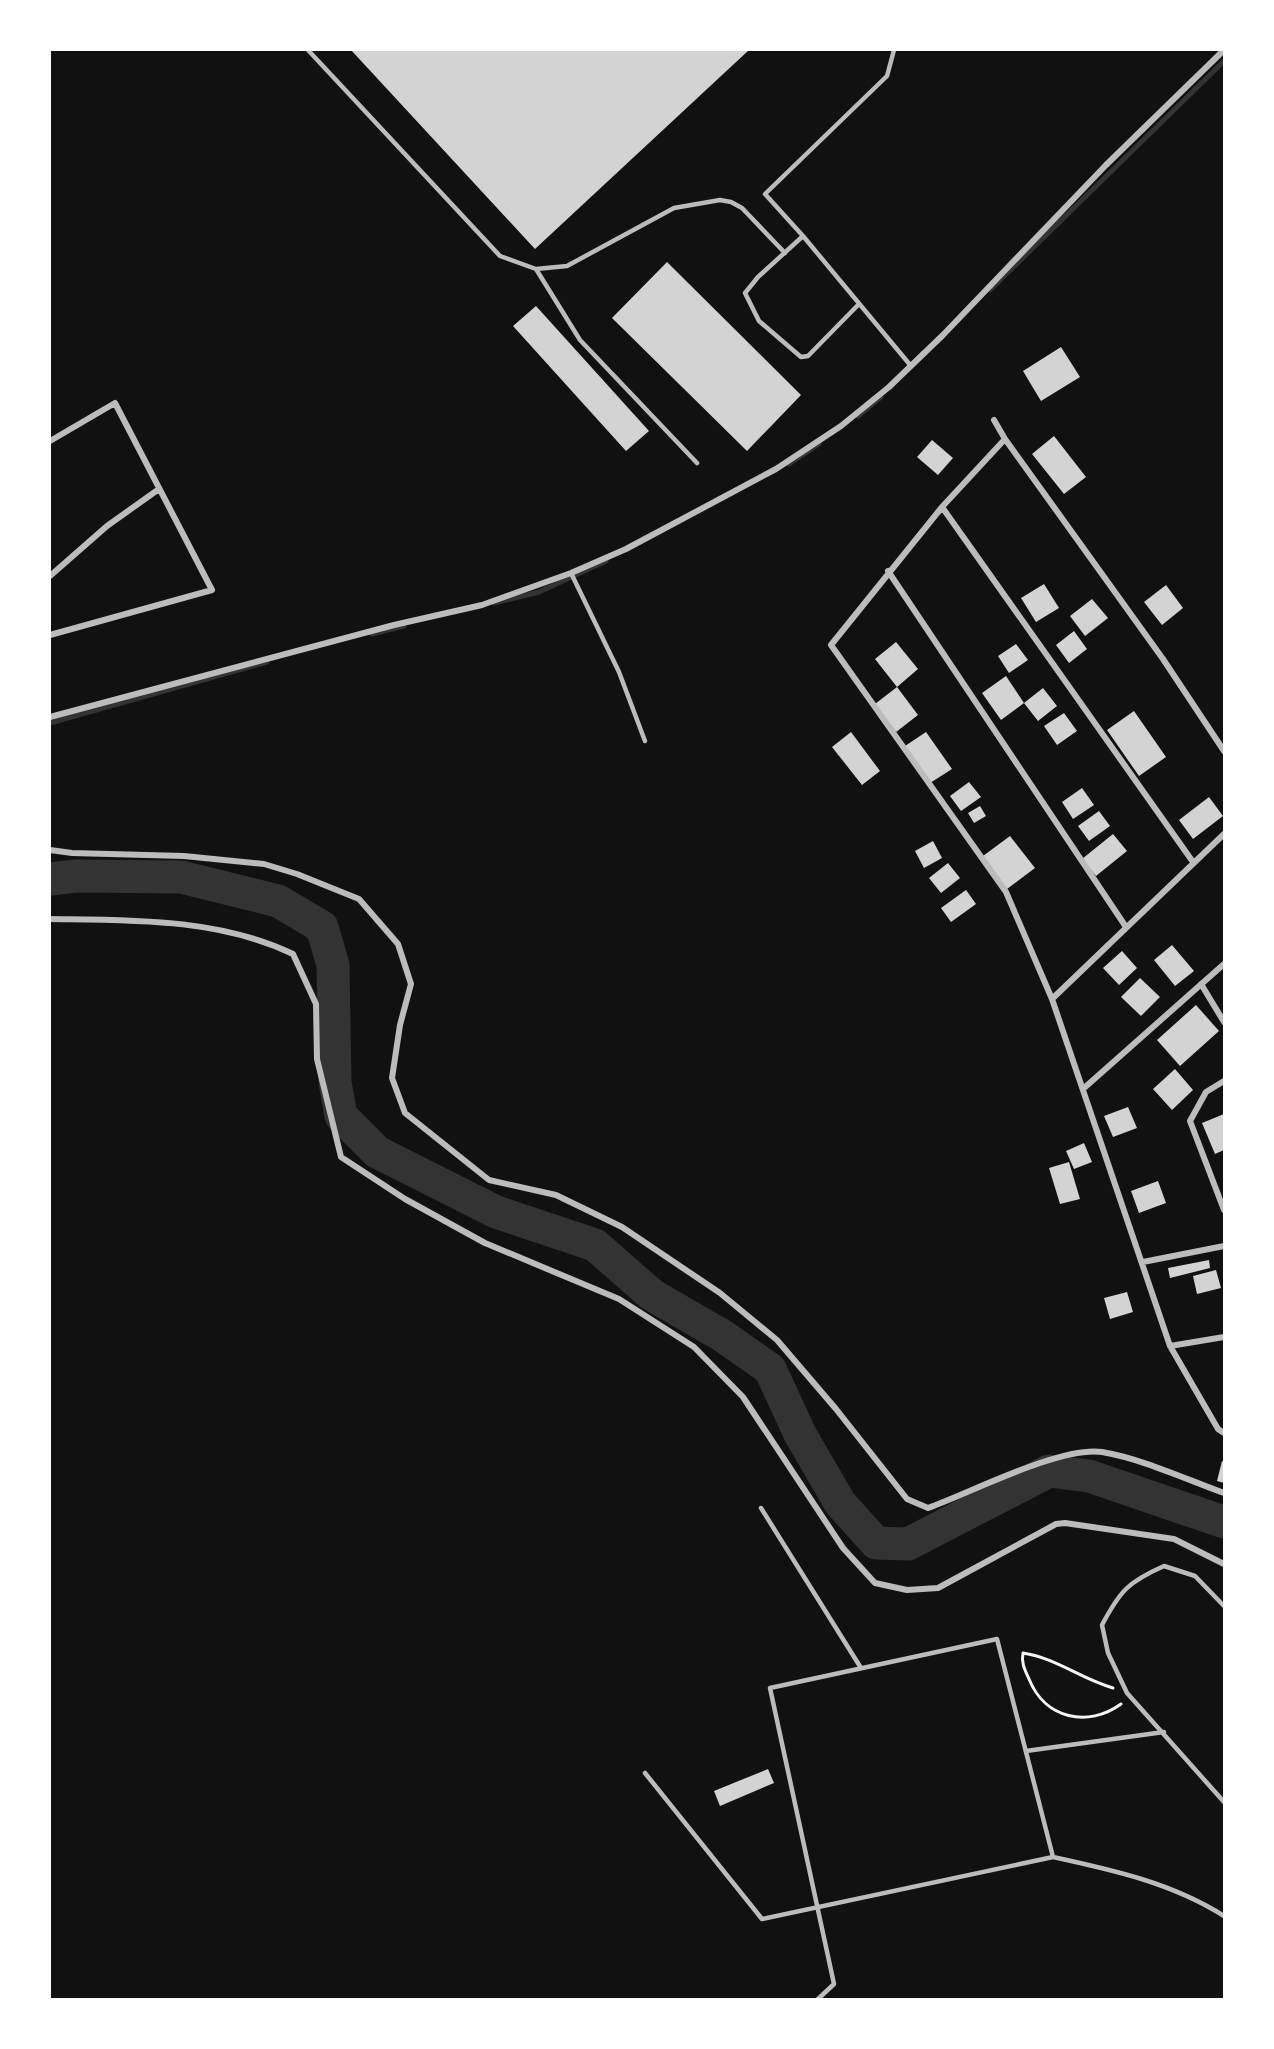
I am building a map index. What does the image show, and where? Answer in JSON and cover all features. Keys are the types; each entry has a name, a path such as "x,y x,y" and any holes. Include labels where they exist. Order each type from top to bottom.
{"street":[{"path":"50,717 394,625 482,605 571,573 626,549 776,469 841,426 911,366 1106,165 1224,50"},
{"path":"50,441 115,403 212,590 50,634"},
{"path":"994,420 1005,439 1156,649 1224,750"},
{"path":"1005,439 942,507 888,571 831,645 1006,892 1052,999 1170,1346 1221,1431"},
{"path":"50,576 106,526 159,489"},
{"path":"942,507 1193,862"},
{"path":"888,571 1126,927"},
{"path":"1052,999 1224,834"},
{"path":"50,850 72,853 184,856 264,864 297,874 359,900 398,944 411,984 400,1025 392,1078 405,1113 489,1180 556,1195 612,1222 720,1293 777,1340 837,1409 907,1499 928,1508 1006,1476 1079,1452 1102,1452 1224,1493"},
{"path":"50,919 194,925 266,941 293,954 316,1004 317,1059 342,1157 405,1199 475,1238 619,1299 694,1347 743,1397 843,1548 875,1583 907,1590 938,1588 1056,1524 1065,1523 1174,1539 1224,1564"},
{"path":"1083,1089 1224,964"},
{"path":"1201,984 1224,1022"},
{"path":"1224,1081 1206,1092 1190,1120 1224,1210"},
{"path":"1143,1262 1224,1245"},
{"path":"1170,1346 1224,1337"}],"lane":[{"path":"308,50 500,256 536,269 567,266 674,208 720,200 731,202 742,208 785,253"},
{"path":"894,50 887,76 765,194 911,366"},
{"path":"803,236 745,293 759,321 801,357 814,352 858,305"},
{"path":"536,269 580,340 697,463"},
{"path":"571,573 619,672 645,741"},
{"path":"761,1508 861,1668"},
{"path":"1224,1606 1195,1576 1164,1566 1136,1579 1116,1600 1102,1625 1108,1653 1128,1695 1164,1732 1224,1802"},
{"path":"817,2000 834,1984 770,1688 997,1639 1053,1857"},
{"path":"1026,1751 1164,1732"},
{"path":"645,1773 762,1919 819,1909 1053,1857 1119,1871 1198,1899 1224,1916"}],"path":[{"path":"1023,1653 1053,1660 1093,1682 1128,1695 1107,1714 1077,1719 1049,1707 1035,1694 1021,1660 1023,1653"}],"building":[{"path":"351,50 749,50 535,249"},
{"path":"667,262 801,395 747,451 612,318"},
{"path":"536,306 649,431 626,451 513,326"},
{"path":"1061,347 1080,377 1041,401 1023,371"},
{"path":"1054,436 1086,477 1064,494 1032,454"},
{"path":"932,440 953,458 938,475 917,457"},
{"path":"1044,584 1059,608 1036,622 1021,598"},
{"path":"1166,585 1183,608 1162,625 1144,602"},
{"path":"1092,599 1108,618 1085,636 1070,616"},
{"path":"1074,631 1087,649 1069,663 1056,645"},
{"path":"896,642 918,669 897,687 875,659"},
{"path":"1016,644 1028,660 1009,673 998,656"},
{"path":"1006,676 1024,703 1001,720 982,693"},
{"path":"897,687 918,715 896,732 875,704"},
{"path":"1043,688 1057,706 1038,721 1024,703"},
{"path":"1134,711 1166,757 1139,776 1107,730"},
{"path":"1064,713 1077,731 1057,745 1044,726"},
{"path":"851,732 880,771 862,785 832,747"},
{"path":"926,732 952,769 930,783 905,746"},
{"path":"969,782 981,797 961,811 950,796"},
{"path":"1082,788 1094,805 1073,819 1062,802"},
{"path":"1209,797 1223,816 1193,839 1179,820"},
{"path":"980,806 986,816 974,823 968,813"},
{"path":"1099,811 1110,826 1089,841 1078,826"},
{"path":"1113,834 1127,851 1096,876 1082,859"},
{"path":"1010,836 1035,868 1007,889 983,856"},
{"path":"933,841 942,858 924,868 915,851"},
{"path":"948,863 960,878 941,893 929,878"},
{"path":"966,890 976,904 951,922 941,908"},
{"path":"1172,945 1194,971 1175,986 1154,960"},
{"path":"1122,951 1137,968 1119,985 1103,968"},
{"path":"1140,978 1160,997 1141,1016 1121,997"},
{"path":"1196,1005 1219,1031 1180,1066 1157,1040"},
{"path":"1175,1069 1193,1090 1172,1110 1153,1089"},
{"path":"1128,1107 1137,1128 1113,1137 1104,1116"},
{"path":"1224,1114 1224,1150 1215,1154 1202,1123"},
{"path":"1084,1143 1092,1162 1074,1169 1066,1151"},
{"path":"1069,1162 1080,1199 1060,1204 1049,1168"},
{"path":"1158,1181 1166,1203 1139,1213 1131,1191"},
{"path":"1209,1260 1210,1268 1170,1278 1168,1268"},
{"path":"1216,1270 1221,1288 1197,1294 1193,1276"},
{"path":"1127,1292 1133,1312 1110,1319 1104,1298"},
{"path":"1222,1461 1224,1462 1224,1483 1217,1481"},
{"path":"768,1769 774,1783 720,1806 714,1791"}],"waterway":[{"path":"990,290 1224,61"},
{"path":"858,416 881,397"},
{"path":"789,464 819,444"},
{"path":"494,603 539,592 606,561"},
{"path":"372,634 404,626"},
{"path":"50,723 267,662"},
{"path":"50,879 76,876 181,877 278,901 322,927 333,965 335,1082 341,1116 377,1152 496,1212 595,1245 652,1295 723,1336 770,1369 800,1434 840,1503 876,1543 908,1544 1049,1471 1089,1476 1224,1522"}]}
